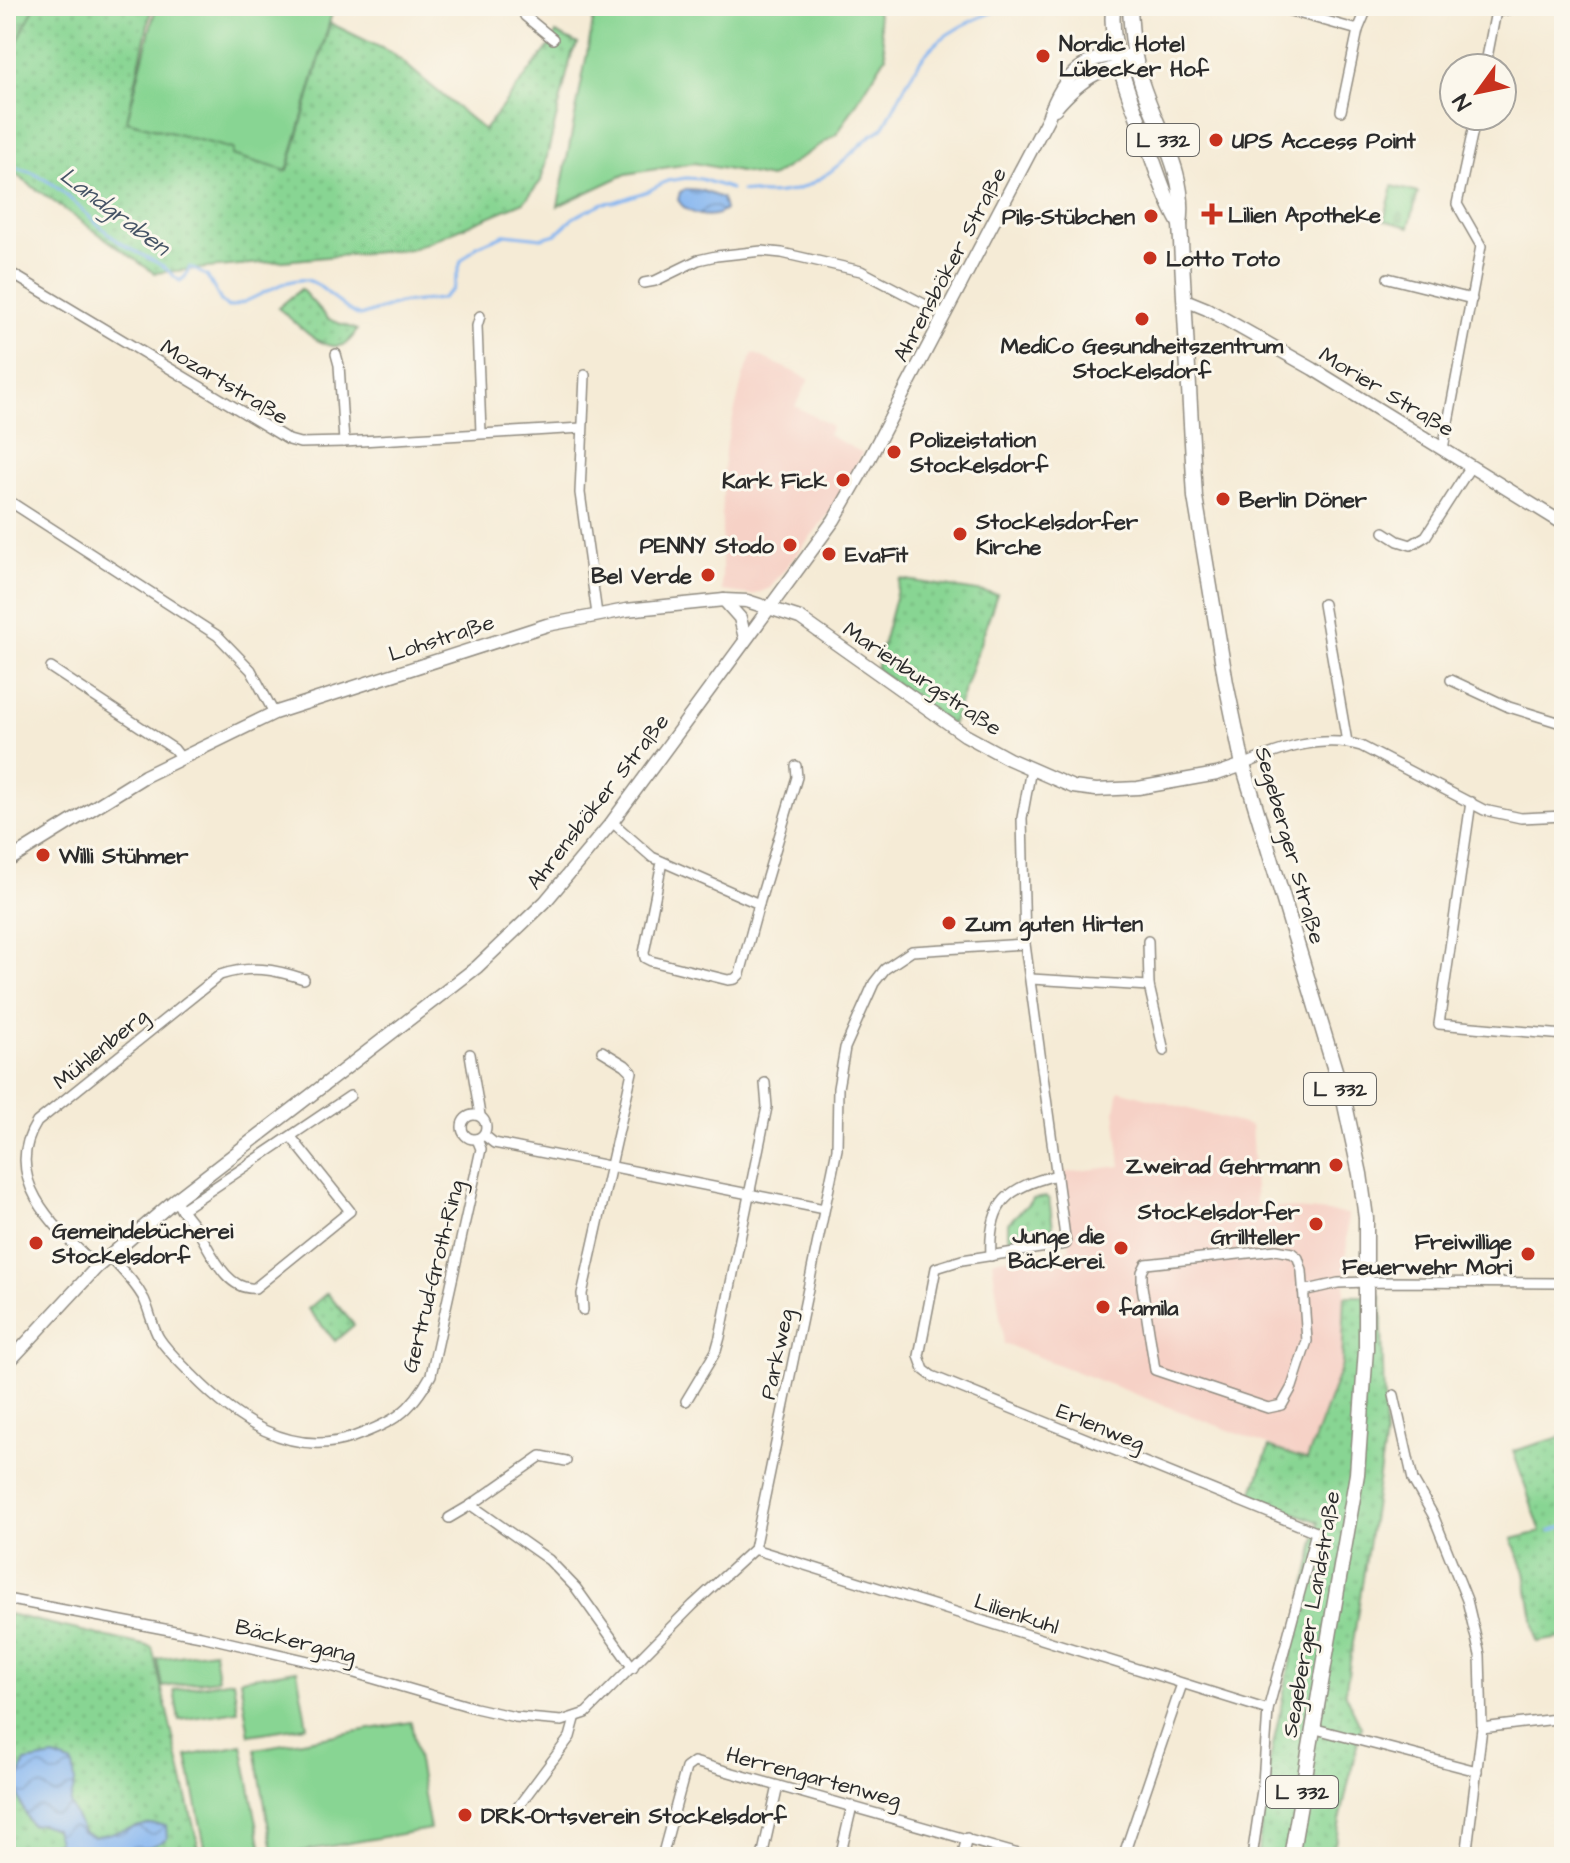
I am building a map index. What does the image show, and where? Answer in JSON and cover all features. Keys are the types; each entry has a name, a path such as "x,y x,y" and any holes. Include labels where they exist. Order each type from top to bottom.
{"main road":[{"name":"Segeberger Straße","path":"1113,6 1113,32 1119,61 1165,198 1180,224"},
{"name":"Segeberger Straße","path":"1130,6 1134,57 1177,176 1183,204 1180,224 1195,497 1226,683 1243,765 1344,1100 1360,1174 1366,1218 1367,1282 1366,1349 1357,1474"},
{"name":"Ahrensböker Straße","path":"6,1365 109,1256 178,1205 477,967 545,902 612,822 834,520 1048,118 1064,99 1088,79 1119,61 1134,57"},
{"name":"Morier Straße","path":"1185,300 1207,309 1313,369 1564,524"},
{"name":"Lohstraße","path":"6,862 145,776 274,713 457,652 547,625 597,614 724,600 747,601 769,608"},
{"path":"724,600 740,618 745,638"},
{"name":"Marienburgstraße","path":"769,608 800,618 955,728 1031,769 1073,787 1096,790 1138,788 1217,774 1243,765"},
{"name":"Segeberger Landstraße","path":"1291,1857 1357,1474"}],"street":[{"path":"521,6 525,16 553,39"},
{"path":"1273,6 1358,30"},
{"path":"1341,111 1358,30 1368,6"},
{"path":"1468,6 1496,11 1508,11 1520,6"},
{"path":"1488,52 1496,11"},
{"path":"1443,449 1481,246 1457,204 1473,132"},
{"path":"644,283 655,281 698,260 716,256 762,251 782,253 861,271 945,315"},
{"name":"Mozartstraße","path":"14,275 279,435 300,443 582,428"},
{"path":"1388,278 1472,299"},
{"path":"480,316 477,326 481,433"},
{"path":"336,354 344,442"},
{"path":"585,375 580,493 597,614"},
{"path":"1384,532 1411,545 1426,536 1471,466"},
{"path":"6,499 218,636 251,670 274,713"},
{"path":"1323,604 1347,742"},
{"path":"51,668 174,749 181,758"},
{"path":"1451,680 1499,703 1564,724"},
{"path":"1243,765 1269,754 1318,741 1347,742 1361,746 1484,810 1521,818 1564,816"},
{"path":"662,862 645,958 728,980 735,979 740,974 797,777 796,766"},
{"path":"991,1256 990,1233 1000,1205 1025,1184 1057,1175 1025,944 1022,818 1031,769"},
{"path":"1471,802 1439,1024 1564,1035"},
{"path":"612,822 652,857 759,904"},
{"path":"1148,941 1149,986 1164,1051"},
{"name":"Parkweg","path":"754,1549 837,1149 838,1088 845,1048 874,983 885,969 912,951 1025,944"},
{"name":"Mühlenberg","path":"97,1267 34,1201 26,1187 21,1158 31,1130 220,975 239,968 265,967 304,979"},
{"path":"1031,979 1149,986"},
{"path":"583,1310 582,1294 632,1072 602,1051"},
{"name":"Gertrud-Groth-Ring","path":"109,1256 142,1296 160,1340 238,1418 287,1440 313,1444 343,1441 394,1420 417,1400 431,1375 481,1149 481,1137 487,1128 480,1115 470,1054"},
{"path":"686,1401 716,1351 720,1337 767,1107 765,1083"},
{"name":"Ahrensböker Straße","path":"178,1205 291,1137 350,1096"},
{"name":"Gertrud-Groth-Ring","path":"480,1115 472,1114 462,1123 465,1135 481,1137"},
{"path":"178,1205 235,1283 248,1289 255,1288 350,1211 291,1137"},
{"path":"481,1137 494,1143 824,1209"},
{"name":"Erlenweg","path":"1057,1175 1066,1244 962,1260 936,1268 919,1356 924,1370 1036,1420 1316,1532 1268,1710"},
{"path":"1276,1250 1292,1253 1298,1258 1303,1291 1307,1341 1292,1387 1282,1405 1268,1408 1155,1370 1142,1286 1142,1272 1146,1264 1276,1250"},
{"path":"1303,1291 1338,1283 1367,1282 1564,1283"},
{"path":"1394,1395 1413,1480 1433,1515 1474,1623 1482,1675 1482,1728 1466,1857"},
{"path":"449,1518 541,1456 566,1461"},
{"path":"471,1505 549,1560 576,1588 633,1668"},
{"path":"517,1808 570,1737 575,1719 592,1709 693,1605 754,1549"},
{"name":"Lilienkuhl","path":"754,1549 1268,1710"},
{"name":"Bäckergang","path":"6,1599 201,1636 334,1667 515,1717 558,1722 575,1719"},
{"path":"1123,1857 1182,1684"},
{"path":"1252,1857 1263,1783 1268,1710"},
{"path":"1482,1728 1564,1718"},
{"path":"1312,1728 1477,1771"},
{"name":"Herrengartenweg","path":"662,1857 678,1792 690,1763 694,1762 1026,1856"},
{"path":"762,1857 778,1786"},
{"path":"840,1857 852,1806"},
{"path":"962,1857 967,1838"}],"shaded area":[{"path":"753,353 809,379 795,406 832,426 828,435 863,453 830,512 770,588 753,595 722,591 722,513 725,450 743,377"},
{"path":"1119,1090 1251,1126 1256,1205 1348,1214 1342,1365 1307,1460 1004,1344 992,1260 1070,1249 1061,1173 1121,1166 1115,1111"}],"green space":[{"path":"6,6 35,6 6,65"},
{"path":"30,6 152,6 127,121 234,149 232,155 288,170 330,23 392,53 484,130 556,33 578,44 572,53 541,181 524,202 412,249 154,273 12,172 6,177 6,59"},
{"path":"156,6 334,6 287,171 232,155 233,149 127,121"},
{"path":"596,6 876,6 886,56 837,134 770,178 694,163 626,174 558,206"},
{"path":"1393,186 1418,193 1409,227 1384,220"},
{"path":"301,289 328,319 357,330 349,341 339,346 318,341 278,308"},
{"path":"900,579 997,594 952,725 876,669"},
{"path":"1033,1199 1049,1199 1053,1227 1032,1241 1008,1240 1008,1223"},
{"path":"327,1293 354,1325 335,1341 308,1309"},
{"path":"1345,1296 1381,1296 1385,1437 1345,1694 1361,1727 1332,1857 1257,1857 1269,1765 1319,1522 1251,1497 1269,1447 1307,1460 1342,1365"},
{"path":"1564,1436 1564,1647 1560,1638 1537,1642 1525,1572 1512,1539 1541,1532 1513,1451"},
{"path":"8,1614 152,1647 201,1857 6,1857"},
{"path":"214,1651 218,1679 162,1687 157,1659"},
{"path":"297,1670 307,1726 249,1735 240,1679"},
{"path":"233,1680 238,1711 179,1720 174,1690"},
{"path":"411,1722 430,1829 274,1856 255,1749"},
{"path":"242,1745 263,1855 207,1857 187,1756"}],"water":[{"path":"700,190 722,198 725,210 706,216 693,213 678,200 680,192"},
{"path":"54,1757 73,1764 75,1783 70,1804 83,1832 94,1837 148,1824 166,1825 167,1839 150,1847 111,1855 6,1857 58,1842 55,1829 41,1824 31,1825 18,1794 25,1762"}],"waterway":[{"name":"Landgraben","path":"742,191 781,193 813,183 827,174 882,128 913,73 932,47 962,26 1008,6"},
{"name":"Landgraben","path":"6,167 23,169 52,184 118,241 161,265 180,281 190,267 207,276 221,301 228,307 280,285 301,280 316,284 360,316 399,303 441,299 453,289 461,261 477,246 506,234 542,238 556,234 586,211 648,191 667,181 701,179 731,189"},
{"path":"1550,1531 1564,1526"}],"place":[{"name":"Nordic Hotel Lübecker Hof","path":"1043,56"},
{"name":"UPS Access Point","path":"1216,140"},
{"name":"Lilien Apotheke","path":"1212,214"},
{"name":"Pils-Stübchen","path":"1151,216"},
{"name":"Lotto Toto","path":"1150,258"},
{"name":"MediCo Gesundheitszentrum Stockelsdorf","path":"1142,319"},
{"name":"Polizeistation Stockelsdorf","path":"894,452"},
{"name":"Kark Fick","path":"843,480"},
{"name":"Berlin Döner","path":"1223,499"},
{"name":"Stockelsdorfer Kirche","path":"960,534"},
{"name":"PENNY Stodo","path":"790,545"},
{"name":"EvaFit","path":"829,554"},
{"name":"Bel Verde","path":"708,575"},
{"name":"Willi Stühmer","path":"43,855"},
{"name":"Zum guten Hirten","path":"949,923"},
{"name":"Zweirad Gehrmann","path":"1336,1165"},
{"name":"Stockelsdorfer Grillteller","path":"1316,1224"},
{"name":"Gemeindebücherei Stockelsdorf","path":"36,1243"},
{"name":"Junge die Bäckerei.","path":"1121,1248"},
{"name":"Freiwillige Feuerwehr Mori","path":"1528,1254"},
{"name":"famila","path":"1103,1307"},
{"name":"DRK-Ortsverein Stockelsdorf","path":"465,1815"}]}
